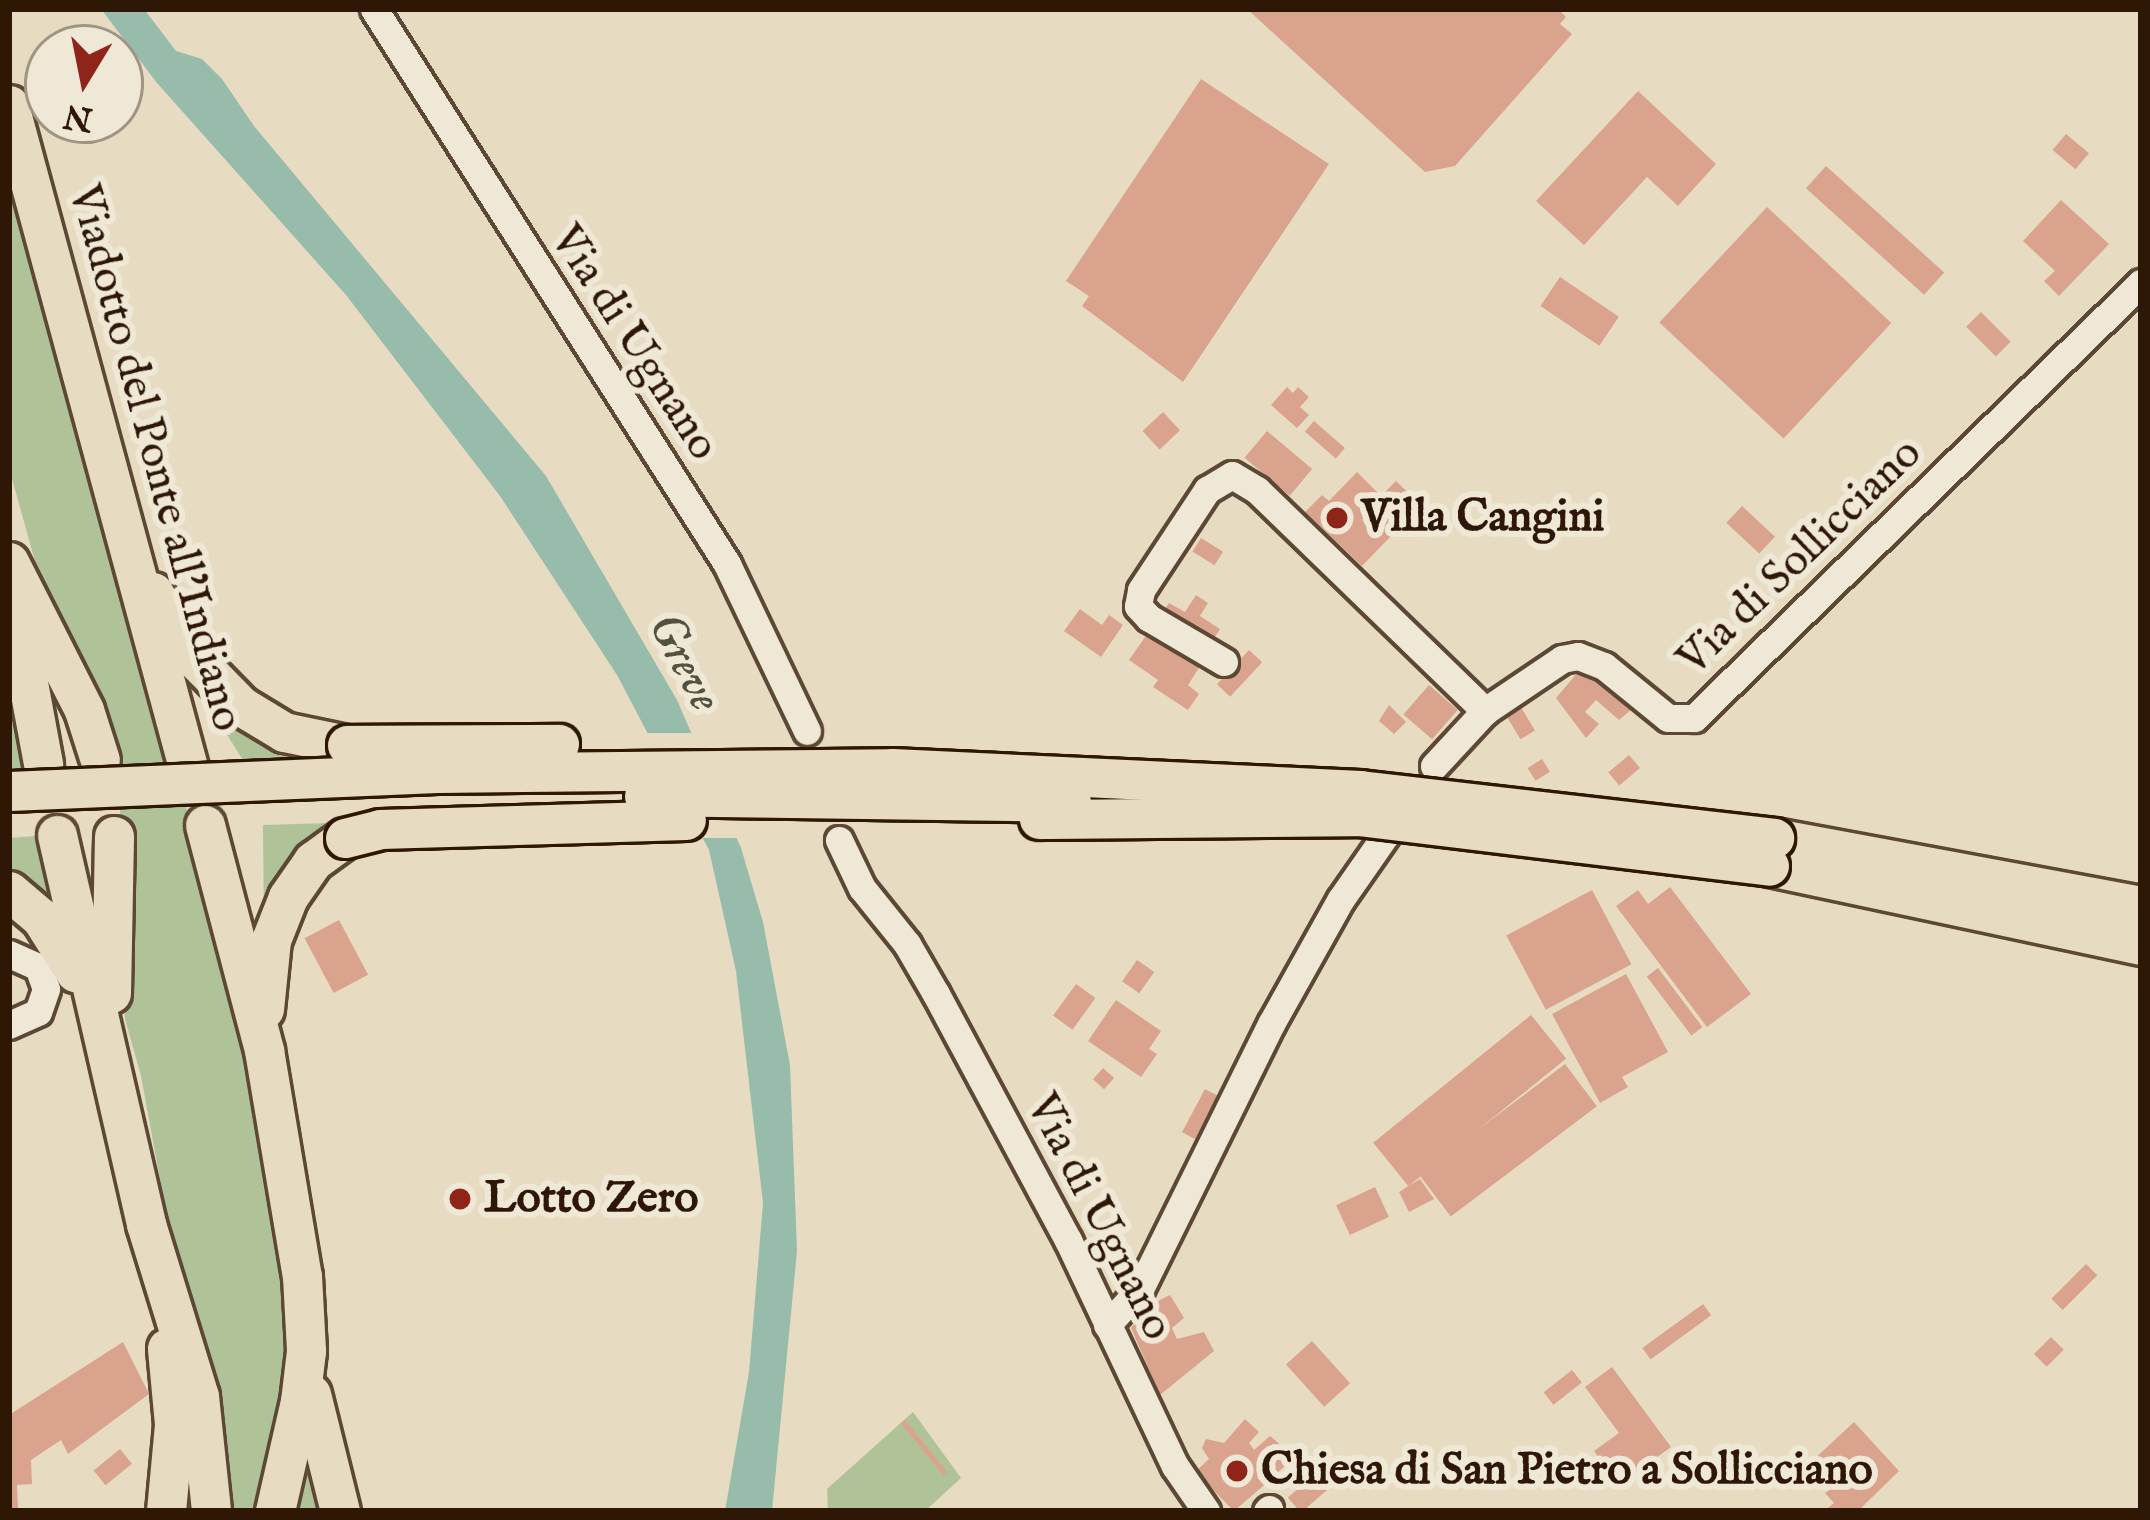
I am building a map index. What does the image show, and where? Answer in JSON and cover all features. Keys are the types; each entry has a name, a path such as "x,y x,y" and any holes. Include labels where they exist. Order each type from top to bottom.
{"highway":[{"name":"Viadotto del Ponte all'Indiano","path":"9,105 74,328 128,552 188,767"},
{"path":"128,552 188,652 220,688 284,732 347,745 961,749 1367,814"},
{"path":"9,562 84,710 100,760"},
{"path":"9,578 43,764"},
{"path":"9,791 437,773 892,768 1772,852 2141,906"},
{"path":"9,816 639,796 966,799 1367,814"},
{"path":"264,1050 265,990 279,919 298,877 345,838 380,829 828,815 1367,814"},
{"path":"205,826 264,1050 293,1208 316,1431 340,1511"},
{"path":"57,835 146,1224 192,1364"},
{"path":"114,836 111,990 208,1438 211,1511"},
{"path":"1772,852 2141,945"},
{"path":"9,891 41,918 69,958 116,1097"},
{"path":"146,1224 172,1404 166,1511"},
{"path":"275,1511 306,1351"}],"street":[{"name":"Via di Ugnano","path":"374,9 727,564 807,731"},
{"name":"Via di Sollicciano","path":"1434,766 1485,711 1562,659 1578,656 1604,666 1668,718 1694,718 2141,283"},
{"path":"1224,662 1149,618 1138,606 1141,590 1208,490 1232,475 1257,490 1485,711"},
{"path":"1107,1325 1139,1289 1271,1024 1341,898 1367,814"},
{"name":"Via di Ugnano","path":"839,840 862,888 929,981 1175,1466 1206,1511"},
{"path":"9,1025 38,1012 46,989 38,967 12,953"}],"shaded area":[{"path":"101,9 144,9 176,51 202,59 222,79 254,126 546,476 677,700 741,848 763,922 790,1065 797,1251 772,1511 725,1511 749,1372 763,1203 736,971 709,850 617,675 500,496 346,295 144,66 144,24 112,24"},
{"path":"9,175 19,223 99,481 222,943 271,1166 291,1356 265,1511 221,1511 141,1076 125,1019 122,829 115,763 57,640 9,468"},
{"path":"187,670 347,757 244,762"},
{"path":"17,679 37,771 9,772 9,703"},
{"path":"363,822 264,924 263,825"},
{"path":"48,835 69,928 9,874 9,838"},
{"path":"913,1412 961,1478 925,1511 828,1511 827,1489"},
{"path":"305,1432 330,1511 288,1511"}],"pier":[{"path":"643,733 696,733 742,838 696,838"}],"building":[{"path":"1247,9 1558,9 1566,17 1560,24 1572,34 1455,166 1425,172"},
{"path":"1201,79 1329,164 1183,382 1082,306 1089,296 1066,281"},
{"path":"1638,91 1716,164 1678,206 1647,177 1584,245 1536,201"},
{"path":"2066,134 2089,153 2075,169 2053,150"},
{"path":"1826,166 1944,272 1924,295 1806,188"},
{"path":"2061,200 2109,244 2059,296 2044,281 2055,271 2023,241"},
{"path":"1767,207 1891,323 1784,438 1659,323"},
{"path":"1560,277 1619,317 1599,346 1540,306"},
{"path":"1981,312 2011,342 1996,357 1966,327"},
{"path":"1287,387 1293,393 1298,387 1309,397 1300,407 1309,415 1297,428 1271,405"},
{"path":"1163,412 1180,430 1160,449 1143,431"},
{"path":"1314,421 1345,448 1336,458 1305,432"},
{"path":"1267,431 1312,469 1290,496 1245,458"},
{"name":"Villa Cangini","path":"1357,472 1381,496 1396,481 1421,505 1362,566 1305,512 1322,495 1329,501","holes":["1376,506 1386,516 1372,530 1362,520"]},
{"path":"1742,506 1775,537 1759,554 1726,523"},
{"path":"1201,538 1223,552 1215,565 1193,552"},
{"path":"1196,595 1208,603 1200,616 1220,629 1209,646 1176,624 1179,619 1165,609 1169,603 1185,612"},
{"path":"1080,609 1102,625 1109,615 1123,625 1101,657 1064,631"},
{"path":"1150,630 1206,657 1188,685 1199,694 1188,710 1153,687 1158,680 1129,660"},
{"path":"1249,650 1262,662 1230,697 1217,684"},
{"path":"1583,666 1632,709 1619,720 1596,700 1585,712 1599,724 1586,738 1556,698"},
{"path":"1429,685 1458,710 1432,739 1403,714"},
{"path":"1519,704 1535,731 1520,739 1504,713"},
{"path":"1389,705 1406,722 1394,734 1379,721"},
{"path":"1629,755 1640,768 1619,785 1608,772"},
{"path":"1542,759 1550,772 1536,781 1528,768"},
{"path":"1670,887 1751,994 1707,1027 1616,906 1638,890 1648,904"},
{"path":"1592,890 1631,964 1546,1010 1506,936"},
{"path":"339,920 368,975 334,993 305,938"},
{"path":"1137,960 1154,972 1139,993 1122,981"},
{"path":"1658,968 1703,1027 1691,1036 1647,976"},
{"path":"1626,974 1668,1052 1622,1077 1628,1087 1600,1103 1552,1014"},
{"path":"1076,984 1095,998 1072,1030 1053,1016"},
{"path":"1116,1000 1161,1031 1149,1049 1157,1054 1141,1077 1088,1041"},
{"path":"1531,1015 1566,1059 1408,1186 1373,1143"},
{"path":"1565,1064 1597,1106 1451,1216 1419,1174"},
{"path":"1103,1068 1114,1078 1104,1089 1093,1079"},
{"path":"1205,1089 1218,1096 1195,1139 1182,1132"},
{"path":"1420,1179 1434,1199 1409,1212 1399,1192"},
{"path":"1375,1187 1389,1217 1350,1235 1336,1205"},
{"path":"2086,1264 2097,1275 2063,1310 2051,1299"},
{"path":"1170,1295 1184,1318 1172,1328 1177,1339 1204,1332 1214,1351 1160,1395 1131,1328 1154,1297 1158,1301"},
{"path":"1703,1304 1711,1315 1651,1359 1642,1348"},
{"path":"2051,1337 2064,1350 2047,1367 2034,1354"},
{"path":"1312,1341 1350,1383 1324,1407 1286,1364"},
{"path":"123,1342 149,1394 68,1454 61,1440 31,1460 32,1484 17,1485 18,1508 9,1509 9,1415"},
{"path":"1612,1367 1671,1447 1618,1485 1594,1451 1619,1433 1585,1387"},
{"path":"1572,1370 1582,1383 1553,1405 1544,1392"},
{"path":"1245,1419 1259,1432 1249,1443 1254,1450 1270,1436 1295,1457 1277,1473 1285,1481 1278,1488 1270,1480 1234,1511 1195,1472 1209,1459 1202,1448 1206,1439 1224,1443"},
{"path":"905,1420 947,1472 943,1475 901,1423"},
{"path":"1854,1422 1899,1471 1858,1511 1824,1511 1834,1503 1825,1493 1837,1485 1812,1461"},
{"path":"120,1449 132,1464 106,1485 94,1470"},
{"path":"1315,1474 1328,1489 1303,1511 1288,1498"}],"place":[{"name":"Villa Cangini","path":"1337,518"},
{"name":"Lotto Zero","path":"460,1199"},
{"name":"Chiesa di San Pietro a Sollicciano","path":"1237,1471"}],"water label":[{"name":"Greve","path":"683,663"}]}
